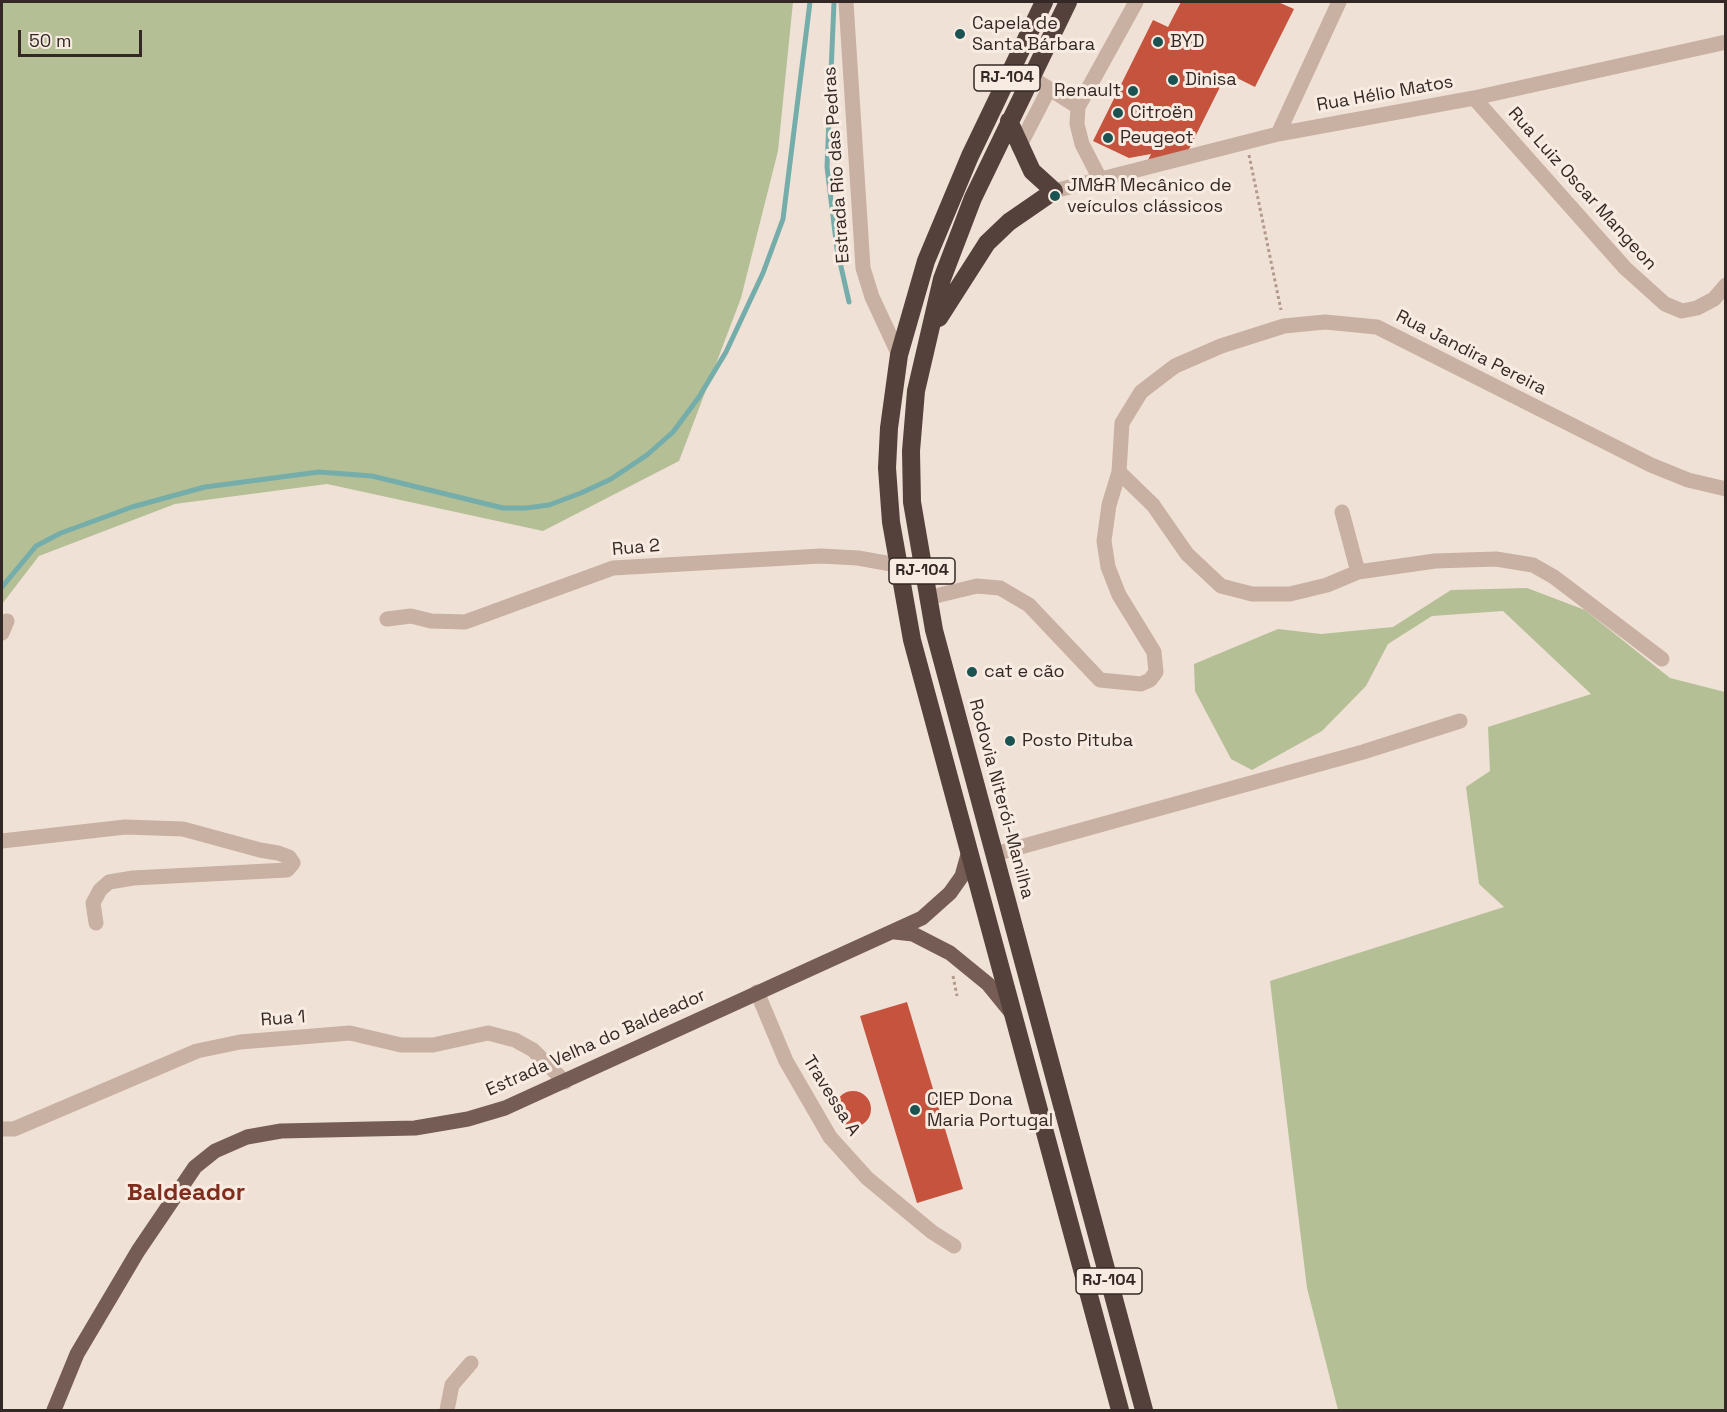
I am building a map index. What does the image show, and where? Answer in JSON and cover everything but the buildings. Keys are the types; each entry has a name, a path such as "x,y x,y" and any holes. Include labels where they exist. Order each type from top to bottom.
{"highway":[{"name":"RJ-104","path":"1044,2 970,156 926,261 899,354 889,428 887,468 897,565 912,640 1120,1410"},
{"name":"Rodovia Niterói-Manilha","path":"1068,2 1033,79 1009,121 957,237 942,279 915,391 910,451 912,502 927,598 1144,1410"},
{"path":"925,343 951,296 987,243 1009,222 1054,191 1032,171 1009,121"}],"main road":[{"name":"Estrada Velha do Baldeador","path":"54,1410 77,1354 138,1251 195,1167 215,1151 247,1137 281,1131 415,1128 468,1119 505,1108 757,992 895,932 939,906 962,876 969,851"},
{"path":"895,932 913,934 930,941 970,968 1004,1001 1017,1024"}],"street":[{"name":"Estrada Rio das Pedras","path":"846,2 863,268 872,297 899,354"},
{"path":"1100,180 1082,144 1077,124 1078,107 1136,2"},
{"path":"1278,134 1339,2"},
{"name":"Rua Hélio Matos","path":"1054,191 1278,134 1474,98 1725,42"},
{"path":"1033,79 1078,107"},
{"path":"1019,147 1049,89"},
{"name":"Rua Luiz Oscar Mangeon","path":"1474,98 1625,268 1665,304 1682,311 1697,309 1714,299 1725,285"},
{"name":"Rua Jandira Pereira","path":"927,598 969,587 1000,588 1029,605 1100,680 1141,684 1150,680 1156,672 1154,652 1119,595 1108,567 1104,541 1109,505 1119,472 1122,423 1141,392 1174,366 1221,346 1284,326 1325,322 1377,327 1651,465 1688,480 1725,489"},
{"path":"1119,472 1153,505 1187,554 1221,586 1252,594 1290,594 1327,585 1358,572 1435,561 1496,559 1533,565 1554,577 1662,659"},
{"path":"1342,512 1358,572"},
{"name":"Rua 2","path":"387,619 411,616 431,621 465,622 613,568 821,556 858,558 897,565"},
{"path":"995,854 1363,752 1460,722"},
{"path":"2,842 125,827 183,829 278,853 289,857 293,863 287,870 133,878 109,882 100,890 93,903 96,923"},
{"name":"Travessa A","path":"757,992 786,1061 830,1137 867,1178 912,1216 954,1246"},
{"name":"Rua 1","path":"2,1129 14,1129 197,1052 240,1042 350,1033 401,1045 433,1045 488,1033 515,1040 533,1050 565,1082"},
{"path":"447,1410 452,1385 471,1363"}],"path":[{"path":"1246,142 1284,326"}],"green space":[{"path":"2,2 793,2 778,151 741,298 679,461 543,531 327,484 175,504 39,556 2,604"},
{"path":"1527,588 1585,610 1670,678 1725,692 1725,1410 1338,1410 1307,1288 1270,981 1504,907 1479,884 1466,787 1490,771 1488,727 1591,694 1503,611 1432,616 1388,644 1366,686 1322,731 1252,770 1231,759 1195,691 1194,664 1278,629 1321,634 1393,627 1451,590"}],"waterway":[{"path":"2,587 36,546 61,533 132,507 205,487 319,472 372,476 503,508 526,508 549,505 581,493 611,479 647,455 673,432 699,397 726,352 763,273 783,219 810,2"},
{"path":"834,2 827,167 837,249 849,302"}],"place":[{"name":"Capela de Santa Bárbara","path":"960,34"},
{"name":"BYD","path":"1158,42"},
{"name":"Dinisa","path":"1173,80"},
{"name":"Renault","path":"1133,91"},
{"name":"Citroën","path":"1118,113"},
{"name":"Peugeot","path":"1108,138"},
{"name":"JM&R Mecânico de veículos clássicos","path":"1055,196"},
{"name":"cat e cão","path":"972,672"},
{"name":"Posto Pituba","path":"1010,741"},
{"name":"CIEP Dona Maria Portugal","path":"915,1110"}],"district":[{"name":"Baldeador","path":"186,1193"}]}
